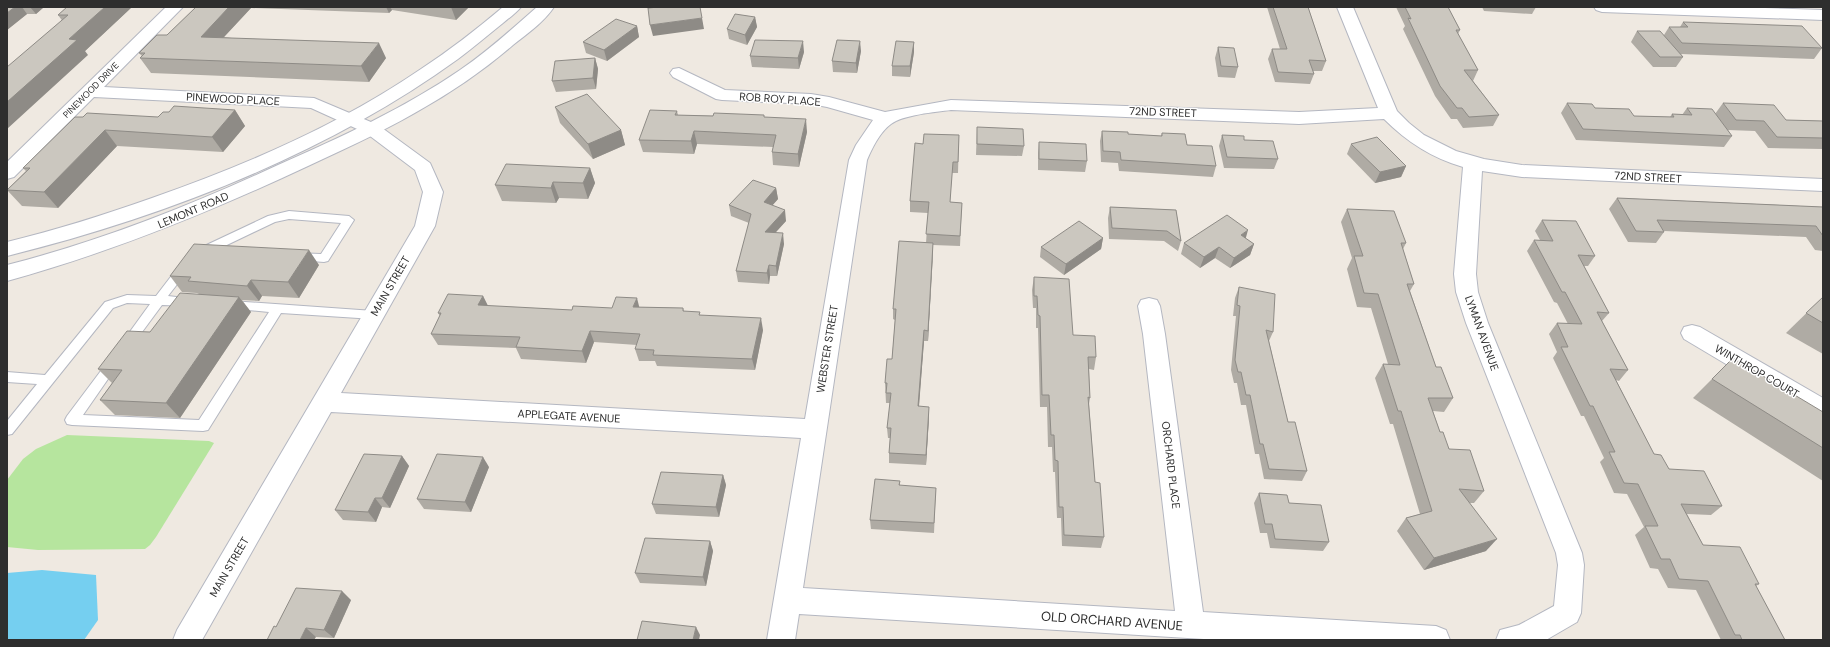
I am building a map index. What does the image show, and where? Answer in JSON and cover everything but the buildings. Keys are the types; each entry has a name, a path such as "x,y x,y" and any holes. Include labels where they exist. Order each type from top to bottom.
{"street":[{"name":"PINEWOOD DRIVE","path":"7,173 175,7"},
{"path":"351,120 386,101 430,73 484,33 513,7"},
{"path":"372,129 410,109 455,82 509,41 546,7"},
{"path":"1345,7 1389,112 1398,123 1420,141 1454,158 1474,164"},
{"path":"1602,7 1823,15"},
{"name":"ROB ROY PLACE","path":"679,73 722,95 811,99 829,102 885,118"},
{"name":"PINEWOOD PLACE","path":"89,92 314,103 372,129"},
{"name":"72ND STREET","path":"885,118 937,106 962,104 1299,118 1389,112"},
{"name":"WEBSTER STREET","path":"781,640 858,160 864,146 885,118"},
{"name":"LEMONT ROAD","path":"7,249 115,217 184,194 252,167 351,120"},
{"name":"LEMONT ROAD","path":"7,272 100,246 164,224 240,191 372,129"},
{"name":"MAIN STREET","path":"187,640 425,226 433,192 423,168 372,129"},
{"name":"72ND STREET","path":"1474,164 1522,171 1823,185"},
{"name":"LYMAN AVENUE","path":"1474,164 1465,258 1467,292 1477,323 1569,553 1571,565 1567,613 1523,638 1510,640"},
{"name":"ORCHARD PLACE","path":"1149,306 1154,334 1191,626"},
{"name":"WINTHROP COURT","path":"1692,333 1823,410"},
{"name":"APPLEGATE AVENUE","path":"324,402 814,429"},
{"name":"OLD ORCHARD AVENUE","path":"787,600 1436,640"}],"lane":[{"path":"278,308 203,426 72,420 159,300 191,259 212,247 272,219 289,215 349,220 324,258 287,255"},
{"path":"212,247 234,250"},
{"path":"7,430 109,305 127,298 198,303"},
{"path":"222,304 374,315"},
{"path":"7,377 48,380"}],"green space":[{"path":"67,435 209,441 214,443 156,537 145,549 38,550 7,547 7,480 23,459 36,449"}],"water":[{"path":"42,570 96,575 98,620 84,640 7,640 7,573"}]}
